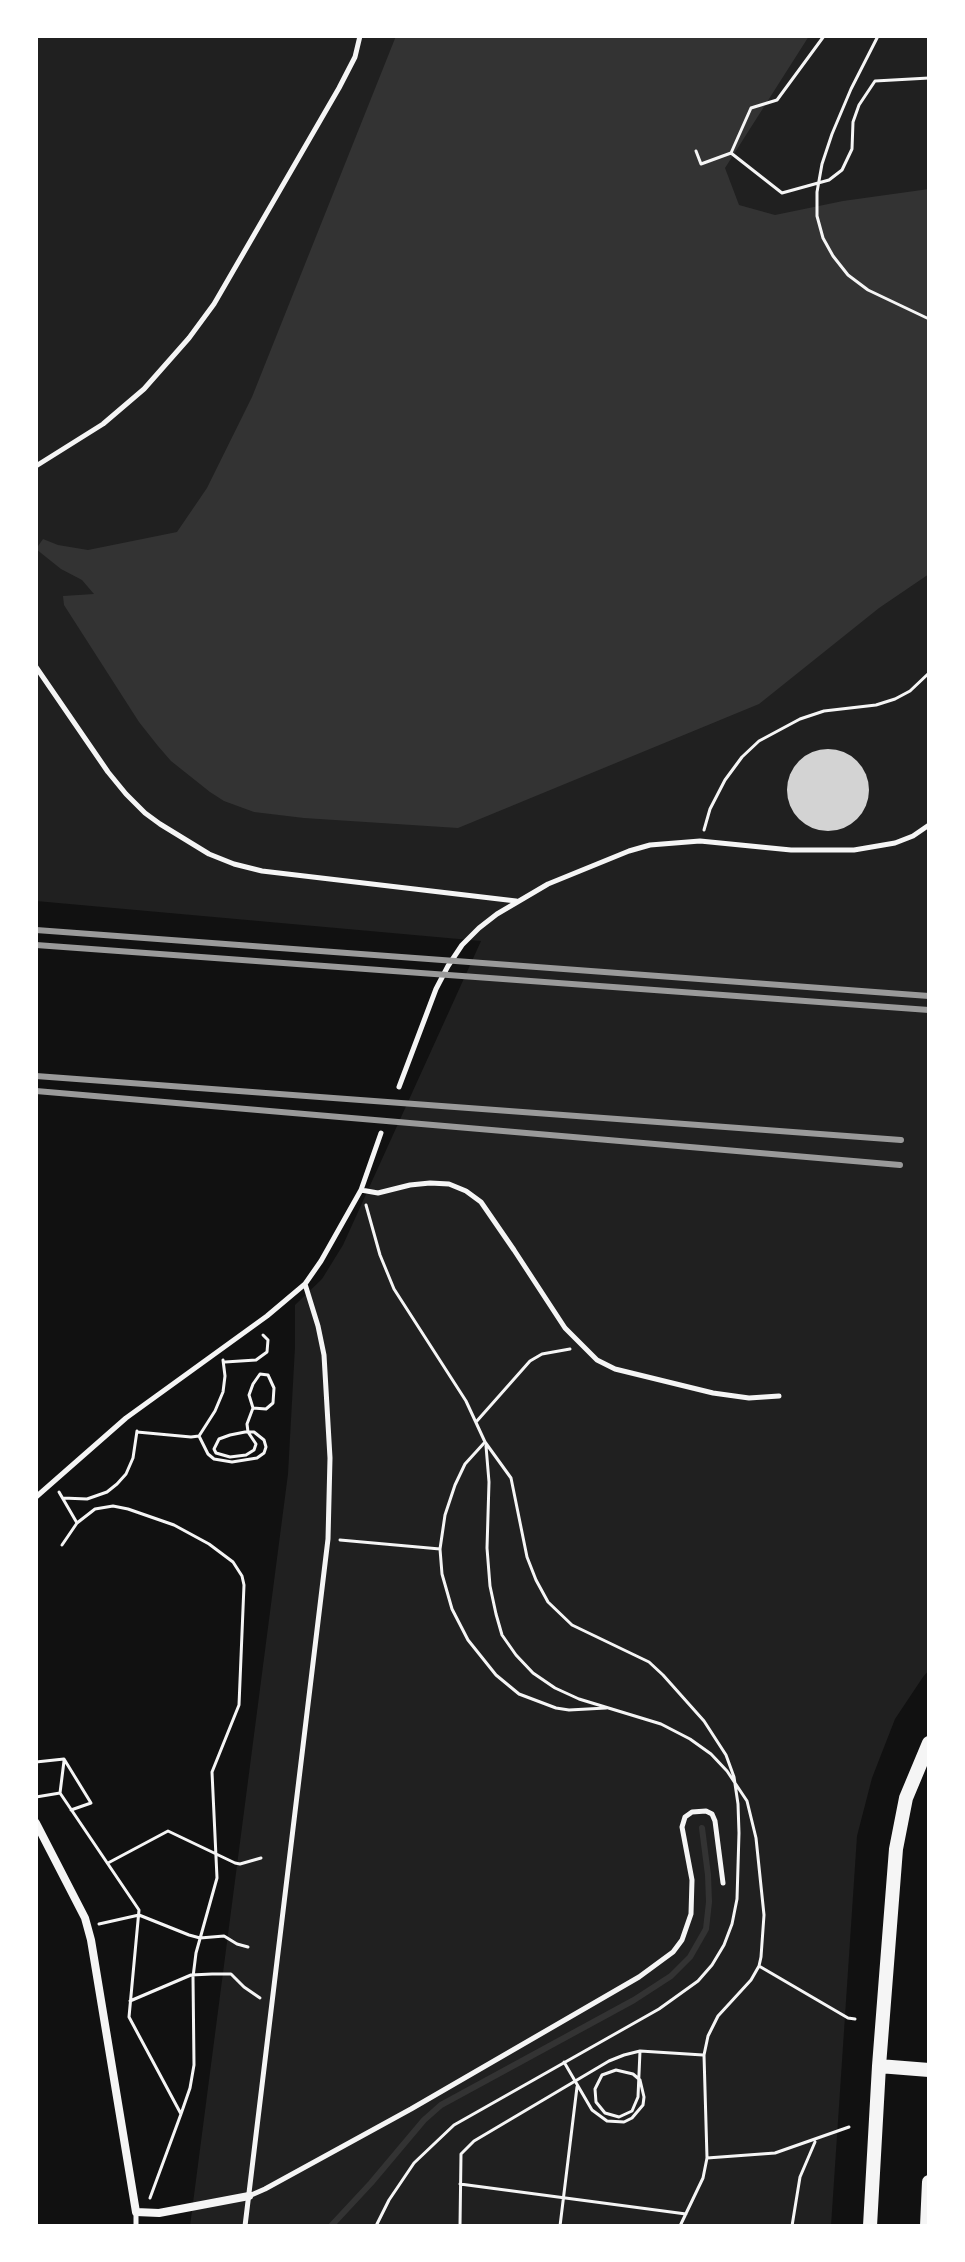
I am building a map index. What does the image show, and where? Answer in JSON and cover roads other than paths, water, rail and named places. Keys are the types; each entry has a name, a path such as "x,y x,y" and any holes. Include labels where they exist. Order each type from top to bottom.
{"street":[{"path":"870,2226 896,1849 906,1798 929,1743"},
{"path":"36,1823 87,1927 140,2213 159,2213 249,2196"},
{"path":"879,2066 929,2070"},
{"path":"927,2226 929,2182"}],"lane":[{"path":"36,466 103,424 144,389 189,338 214,304 339,88 355,57 360,36"},
{"path":"36,667 126,794 160,824 209,854 262,871 517,901"},
{"path":"399,1087 436,989 462,945 479,928 517,901 548,884 650,845 700,841 791,850 854,850 895,843 929,825"},
{"path":"36,1497 126,1418 219,1352 305,1284 361,1190 381,1133"},
{"path":"361,1190 378,1193 430,1183 449,1184 466,1191 481,1202 565,1328 583,1349 615,1369 749,1398 779,1396"},
{"path":"245,2226 328,1539 330,1458 324,1355 305,1284"},
{"path":"249,2196 438,2094 639,1977 673,1952 687,1928 692,1905 692,1880 682,1827 685,1817 692,1812 712,1814 723,1883"},
{"path":"136,2226 140,2213"}],"waterway":[{"path":"331,2226 424,2120 441,2105 634,2000 671,1976 690,1957 706,1929 709,1902 702,1828"}],"railway":[{"path":"36,930 929,996"},
{"path":"36,945 929,1010"},
{"path":"36,1076 901,1140"},
{"path":"36,1091 900,1165"}]}
